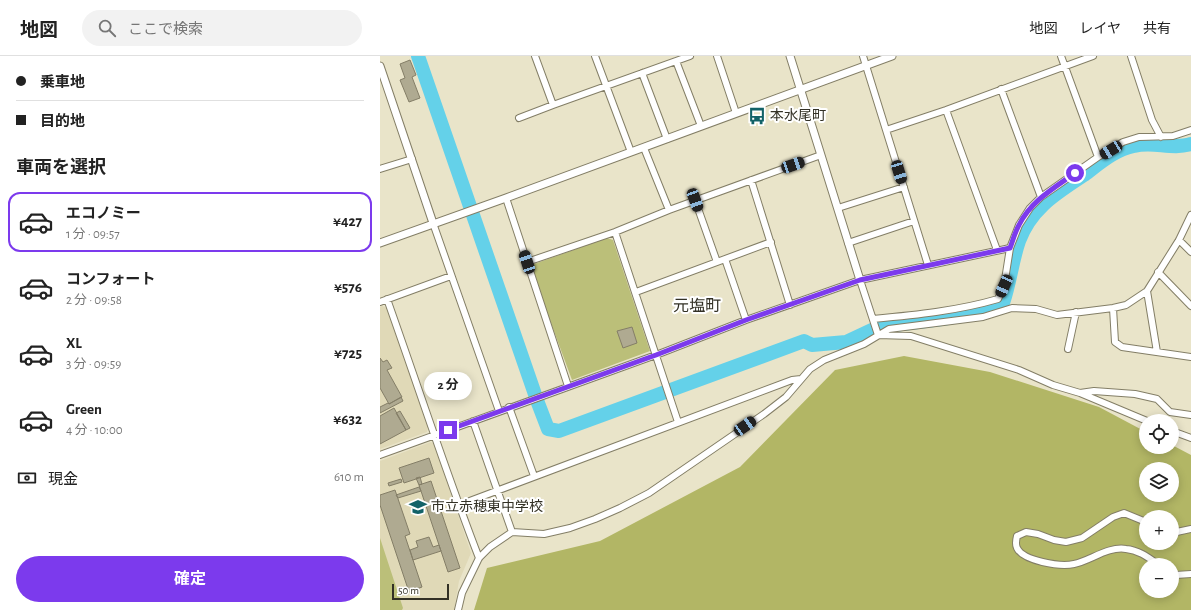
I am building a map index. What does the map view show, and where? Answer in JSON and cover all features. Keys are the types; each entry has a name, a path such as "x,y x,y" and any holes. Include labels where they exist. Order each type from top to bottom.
{"street":[{"path":"535,56 553,105"},
{"path":"595,56 630,152"},
{"path":"519,118 690,56"},
{"path":"717,56 736,113"},
{"path":"790,56 878,336"},
{"path":"862,56 928,265"},
{"path":"380,243 644,148 892,56"},
{"path":"1061,56 1098,157"},
{"path":"886,130 946,110 1093,56"},
{"path":"1131,56 1152,120 1161,137"},
{"path":"676,61 701,126"},
{"path":"380,66 498,411"},
{"path":"642,73 667,139"},
{"path":"1001,89 1041,198"},
{"path":"946,110 997,250"},
{"path":"873,319 930,314 978,305 998,299 1004,286 1010,248 1019,225 1030,208 1041,198 1098,157 1123,142 1139,137 1173,136 1191,130"},
{"path":"644,148 669,210"},
{"path":"527,262 614,232 695,200 821,155"},
{"path":"380,169 412,158"},
{"path":"752,180 790,304"},
{"path":"838,208 904,187"},
{"path":"506,198 568,386"},
{"path":"695,200 718,262"},
{"path":"458,610 462,593 479,558 490,547 512,532 544,534 562,530 595,519 643,496 764,414 786,397 810,369 824,360 849,351 889,329 983,317 1012,308 1036,309 1057,315 1126,305 1147,291 1179,240 1191,215"},
{"path":"848,242 914,221"},
{"path":"614,232 636,292 678,422"},
{"path":"1179,240 1191,252"},
{"path":"636,292 771,242"},
{"path":"380,455 656,355 746,320 860,280 1010,248"},
{"path":"725,259 746,320"},
{"path":"1158,272 1191,306"},
{"path":"380,302 451,276"},
{"path":"1147,291 1157,352"},
{"path":"387,299 479,558"},
{"path":"1113,308 1115,342 1122,347 1191,357"},
{"path":"1068,349 1076,312"},
{"path":"878,336 910,336 1019,370 1053,385 1080,393 1139,418"},
{"path":"459,505 678,422 801,378"},
{"path":"1080,393 1094,391 1135,394 1157,399 1170,412 1191,415"},
{"path":"509,407 534,476"},
{"path":"473,421 512,532"},
{"path":"1179,434 1191,438"},
{"path":"1139,519 1124,513 1113,517 1082,538 1066,542 1026,532 1017,536 1016,548 1022,555 1038,561 1056,564 1074,564 1111,550 1126,548 1140,552 1149,558"},
{"path":"1179,532 1191,529"},
{"path":"1179,575 1191,574"}],"shaded area":[{"path":"382,306 387,308 428,427 427,432 380,449 380,307"},
{"name":"市立赤穂東中学校","path":"431,442 434,444 471,553 459,581 454,610 380,610 380,461"}],"green space":[{"path":"607,238 613,240 650,351 572,380 531,269 534,264"},
{"path":"904,356 990,372 1099,407 1139,428 1139,454 1179,454 1179,449 1191,455 1191,610 474,610 487,568 600,541 740,467 835,370"},
{"path":"380,538 403,608 402,610 380,610"}],"building":[{"path":"410,60 416,75 412,77 420,98 409,102 400,80 405,78 400,64"},
{"path":"632,327 637,343 623,348 617,331"},
{"path":"380,358 383,362 387,360 392,368 387,370 402,397 389,404 380,388"},
{"path":"401,397 403,401 380,413 380,407"},
{"path":"394,408 406,430 380,444 380,416"},
{"path":"400,411 410,428 406,430 396,413"},
{"path":"429,458 434,473 404,483 399,468"},
{"path":"420,477 422,484 419,485 416,478"},
{"path":"401,479 402,482 389,486 388,483"},
{"path":"431,481 460,568 448,572 419,485"},
{"path":"419,487 421,491 398,498 396,495"},
{"path":"395,490 410,534 405,536 422,587 409,592 380,505 380,495"},
{"path":"429,537 433,547 439,545 441,551 413,560 410,550 418,547 416,541"}],"waterway":[{"path":"418,56 538,403 548,429 559,431 804,341 812,345 846,342 878,327 942,319 975,313 1003,303 1019,241 1024,229 1030,219 1046,202 1101,162 1113,154 1127,148 1148,144 1177,146 1191,144"}],"place":[{"name":"本水尾町","path":"757,116"},
{"name":"市立赤穂東中学校","path":"418,507"}],"district":[{"name":"元塩町","path":"697,306"}],"route":[{"path":"448,430 656,355 746,320 860,280 1010,248 1019,225 1030,208 1075,173"}]}
